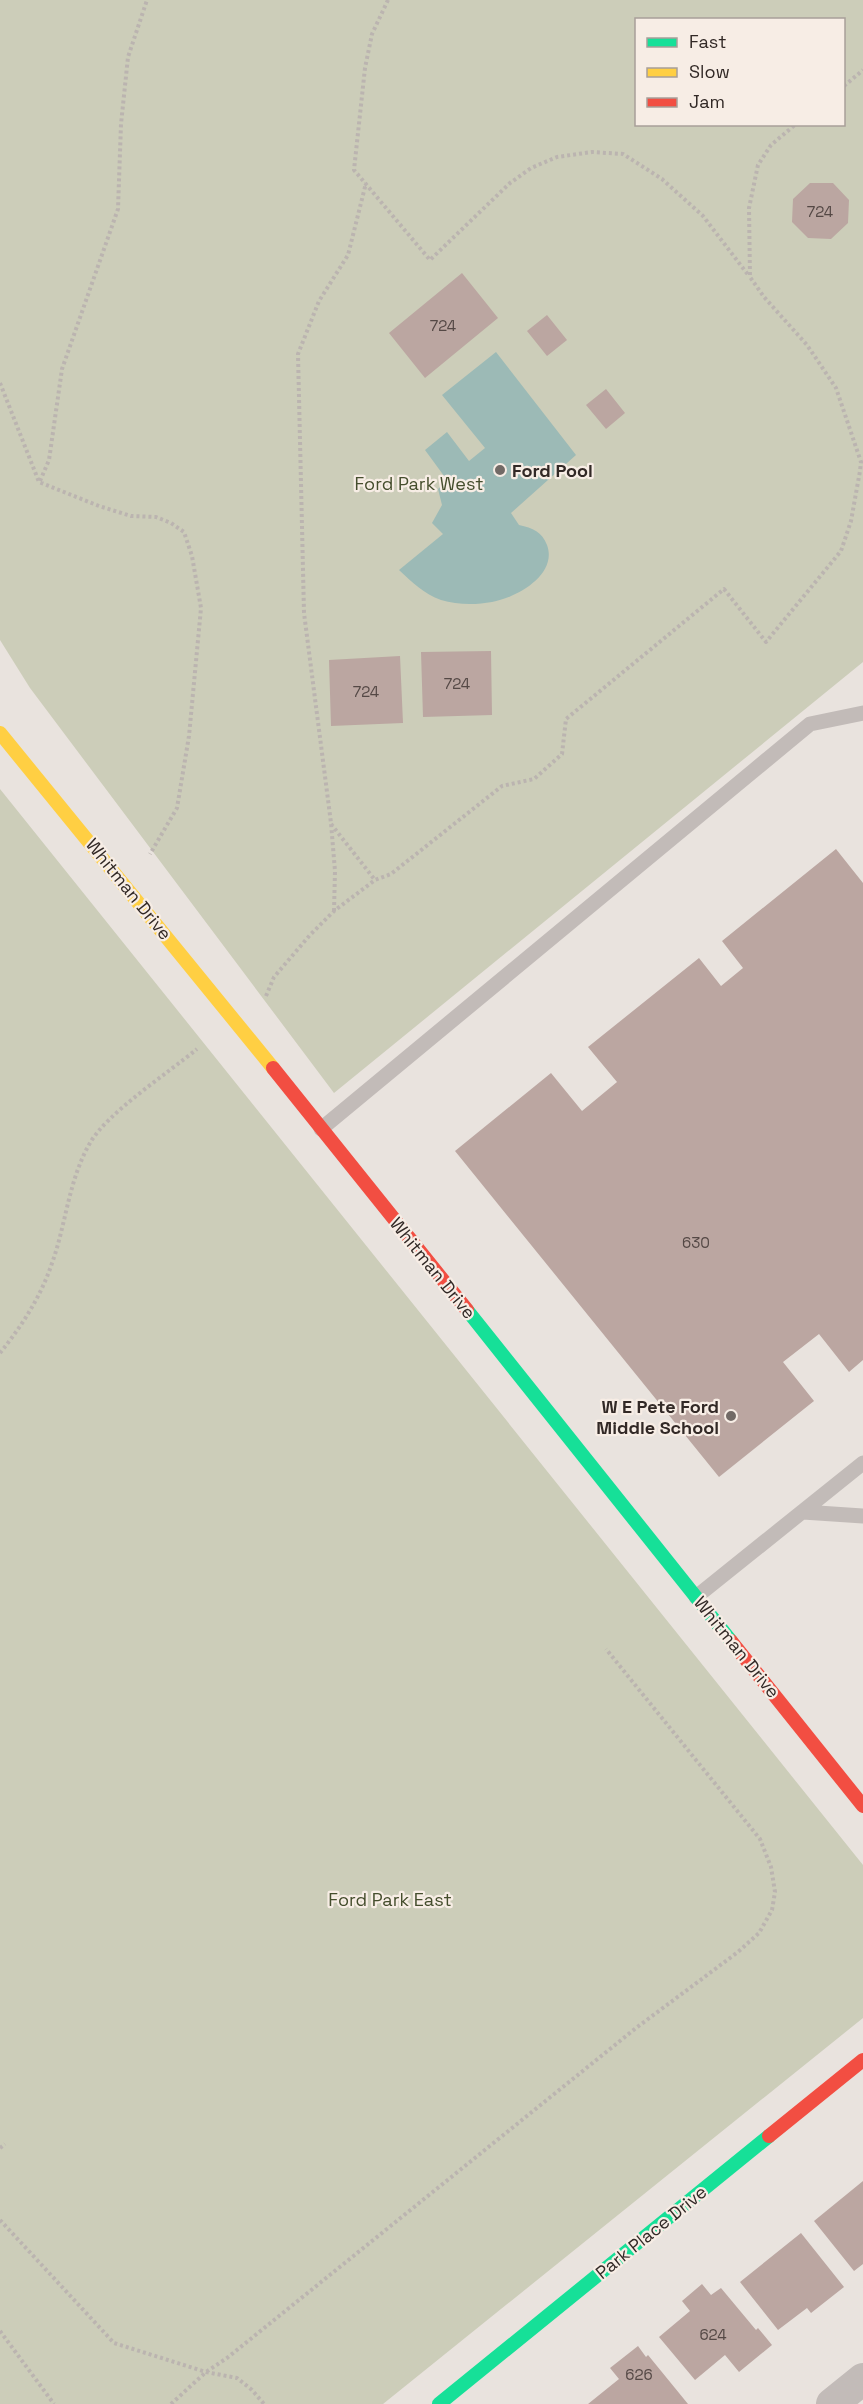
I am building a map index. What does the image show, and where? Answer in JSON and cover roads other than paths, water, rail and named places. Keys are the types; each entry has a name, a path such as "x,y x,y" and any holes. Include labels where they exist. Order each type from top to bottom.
{"street":[{"name":"Whitman Drive","path":"0,733 236,1021 863,1806"},
{"name":"Park Place Drive","path":"439,2404 863,2060"},
{"path":"832,2404 863,2379"}],"lane":[{"path":"321,1129 810,724 863,713"},
{"path":"696,1597 863,1462"},
{"path":"803,1512 863,1516"}],"water":[{"name":"Ford Pool","path":"496,352 576,455 511,513 519,525 536,531 547,545 549,556 541,575 523,590 502,600 480,604 453,603 429,594 399,570 443,534 432,523 442,505 438,489 447,480 425,450 447,432 469,461 485,448 442,395"}],"place":[{"name":"Ford Pool","path":"500,470"},
{"name":"W E Pete Ford Middle School","path":"731,1416"}],"park label":[{"name":"Ford Park West","path":"419,483"},
{"name":"Ford Park East","path":"390,1899"}]}
